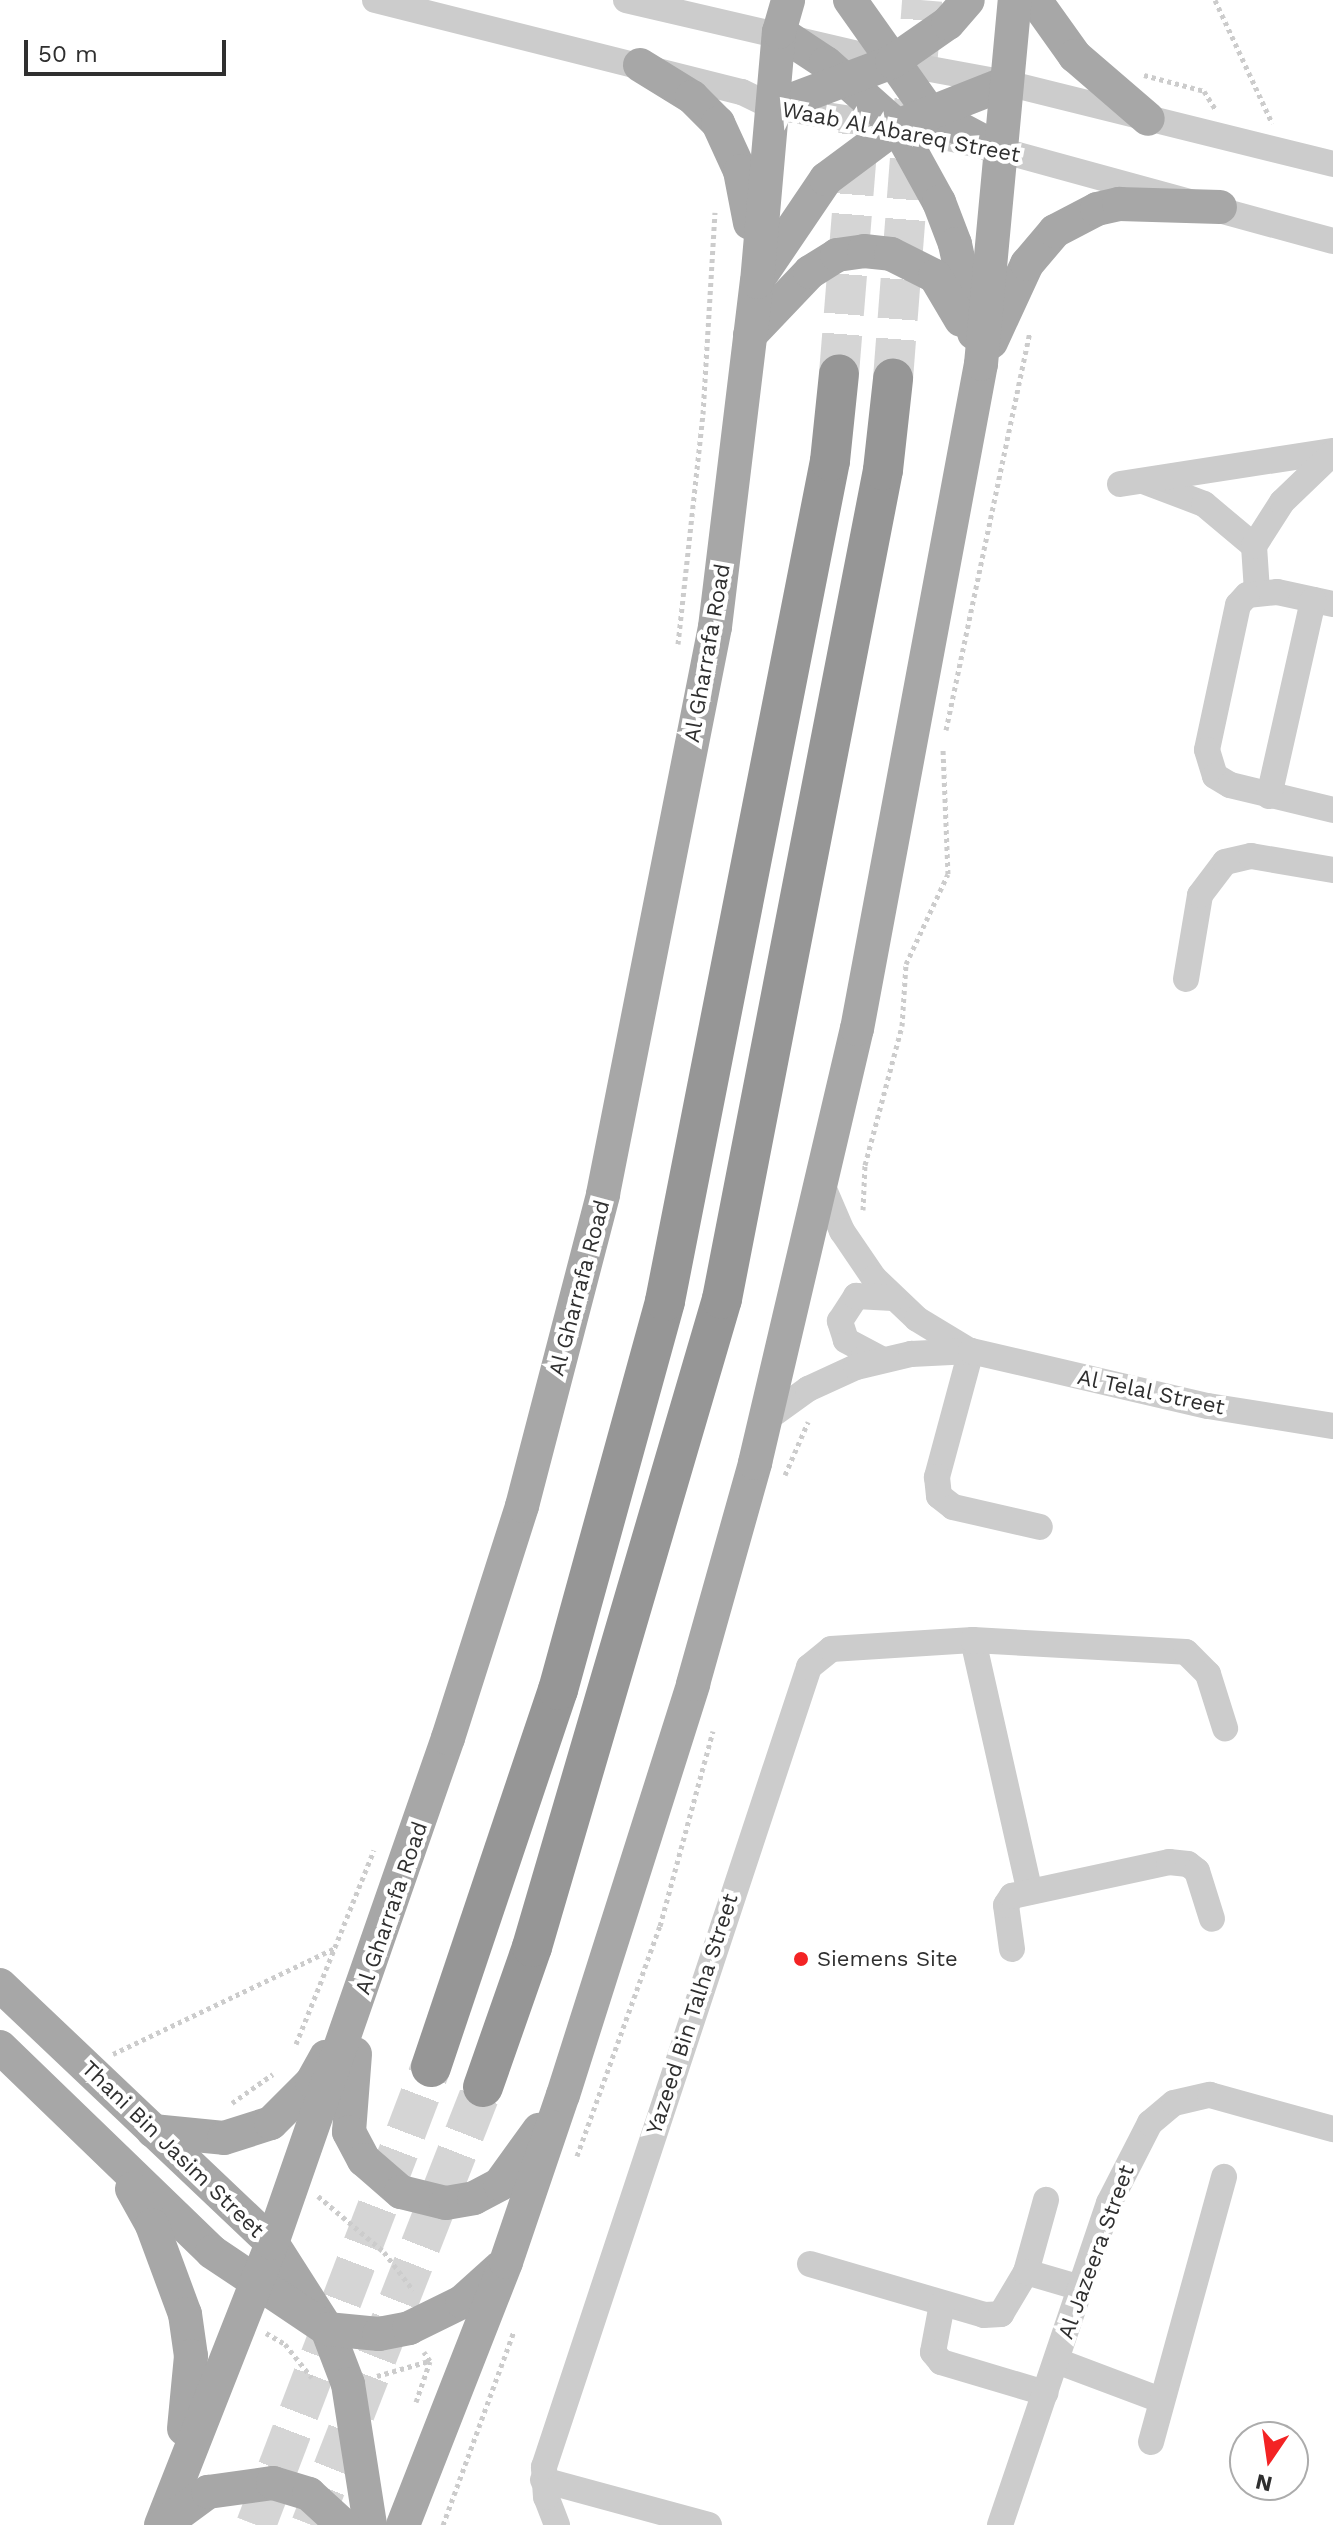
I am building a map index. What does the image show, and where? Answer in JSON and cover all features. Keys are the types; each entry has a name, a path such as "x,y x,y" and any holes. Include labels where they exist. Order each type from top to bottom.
{"highway":[{"path":"431,2067 558,1690 665,1301 830,461 839,374"},
{"path":"483,2087 532,1947 722,1299 883,470 893,379"}],"main road":[{"path":"850,0 930,113 1000,150"},
{"path":"773,107 892,62 948,23 968,0"},
{"path":"403,2525 506,2262 563,2095 693,1684 765,1420 857,1029 981,364 1015,0"},
{"path":"1035,0 1075,56 1148,119"},
{"path":"783,16 897,126 924,168 955,244 981,364"},
{"name":"Al Gharrafa Road","path":"162,2525 179,2469 272,2243 386,1924 522,1506 603,1194 715,627 757,282 783,16"},
{"path":"640,65 692,97 730,140 749,209 757,282"},
{"path":"757,282 826,179 897,126 1006,83"},
{"path":"981,364 1027,264 1055,231 1097,209 1119,204 1220,207"},
{"path":"750,335 802,279 837,255 891,254 935,276 981,364"},
{"path":"366,1983 348,2097 349,2132 364,2160 401,2192 446,2203 474,2198 500,2184 563,2095"},
{"path":"153,2131 224,2138 271,2123 312,2082 366,1983"},
{"name":"Thani Bin Jasim Street","path":"0,1985 153,2131 223,2192 272,2243 327,2329 348,2384 370,2525"},
{"name":"Thani Bin Jasim Street","path":"0,2047 212,2252 327,2329 379,2334 409,2328 462,2302 506,2262"},
{"path":"116,2161 152,2225 185,2314 191,2356 179,2469"},
{"path":"162,2525 208,2492 273,2483 309,2494 343,2525"}],"street":[{"name":"Waab Al Abareq Street","path":"375,0 742,92 773,107 897,126 1000,150 1220,207 1333,241"},
{"path":"626,0 783,16 892,62 1006,83 1333,164"},
{"path":"1254,546 1204,504 1129,482 1333,452"},
{"path":"1257,591 1254,546 1282,502 1333,452"},
{"path":"1269,796 1323,602 1257,591 1238,605 1207,750 1215,776 1269,796 1333,810"},
{"path":"1186,979 1200,895 1225,862 1251,856 1333,870"},
{"path":"820,1180 857,1255 893,1298 971,1351"},
{"path":"881,1359 846,1340 840,1321 856,1296 893,1298"},
{"path":"765,1420 808,1389 881,1359 971,1351"},
{"path":"971,1351 937,1477 939,1496 953,1507 1040,1527"},
{"name":"Al Telal Street","path":"971,1351 1208,1406 1333,1426"},
{"path":"973,1640 1030,1892"},
{"name":"Yazeed Bin Talha Street","path":"543,2480 801,1682 809,1667 831,1649 973,1640 1186,1652 1203,1665 1225,1728"},
{"path":"1012,1949 1006,1905 1012,1896 1169,1862 1188,1864 1197,1871 1212,1919"},
{"name":"Al Jazeera Street","path":"1000,2525 1122,2172 1161,2110 1184,2098 1210,2095 1333,2129"},
{"path":"1151,2442 1224,2177"},
{"path":"810,2264 942,2304 1001,2314 1026,2272 1046,2200"},
{"path":"1026,2272 1081,2288"},
{"path":"942,2304 933,2352 941,2362 1045,2393"},
{"path":"1057,2361 1161,2400"},
{"path":"543,2480 557,2525"},
{"path":"543,2480 709,2525"}],"path":[{"path":"1215,0 1286,153"},
{"path":"1131,68 1204,91 1214,101 1224,138"},
{"path":"676,660 703,414 717,239 714,207"},
{"path":"857,1255 867,1234 865,1165 902,1026 906,964 948,874 942,749 1033,324"},
{"path":"290,2058 375,1847"},
{"path":"86,2067 386,1924"},
{"path":"224,2138 231,2104 281,2067"},
{"path":"314,2193 384,2252 413,2290"},
{"path":"257,2328 285,2344 323,2392"},
{"path":"409,2328 430,2361"},
{"path":"377,2376 430,2361"},
{"path":"423,2412 414,2408 430,2361"},
{"path":"443,2525 477,2435"}],"tunnel":[{"path":"893,379 922,0"},
{"path":"839,374 859,124"},
{"path":"256,2525 431,2067"},
{"path":"311,2525 483,2087"}],"place":[{"name":"Siemens Site","path":"801,1959"}]}
